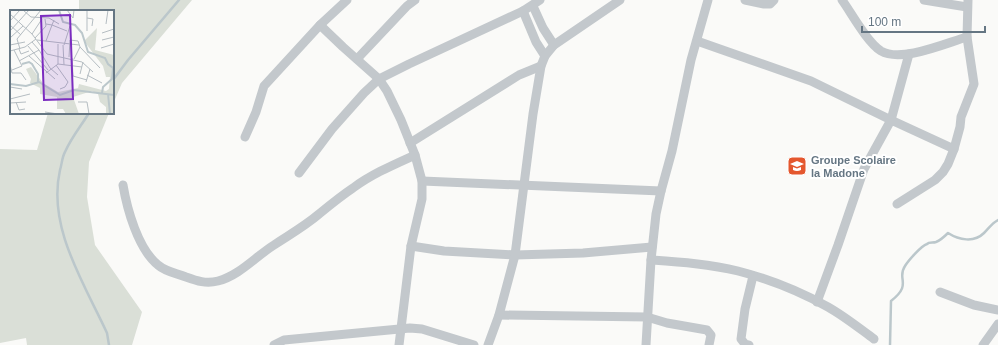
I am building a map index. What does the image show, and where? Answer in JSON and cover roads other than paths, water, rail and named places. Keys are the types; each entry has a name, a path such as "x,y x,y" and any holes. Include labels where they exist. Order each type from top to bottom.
{"street":[{"path":"245,137 256,112 264,86 320,25 347,0"},
{"path":"356,59 407,6 416,0"},
{"path":"488,345 499,315 516,255 533,114 545,56 554,45 620,0"},
{"path":"646,345 650,260 656,214 672,151 692,60 708,0"},
{"path":"745,0 770,4 774,0"},
{"path":"842,0 869,39 881,51 894,56 909,54 967,37"},
{"path":"896,204 935,180 943,172 954,149 961,117 974,84 967,37 967,4 924,0"},
{"path":"299,173 332,129 364,93 379,79 537,3 543,28 554,45"},
{"path":"523,11 536,42 545,56"},
{"path":"320,25 379,79 387,91 401,120 415,155 422,180 422,199 411,246 399,345"},
{"path":"698,41 811,81 954,149"},
{"path":"817,302 864,169 891,120 909,54"},
{"path":"410,143 519,75 542,66"},
{"path":"123,185 126,204 138,235 148,255 157,265 168,271 206,283 217,281 232,275 275,244 298,230 353,187 387,167 415,155"},
{"path":"422,180 661,190"},
{"path":"411,246 444,251 516,255 583,254 652,247"},
{"path":"650,260 702,265 737,271 769,281 830,308 874,339"},
{"path":"749,345 744,344 741,339 741,334 752,276"},
{"path":"940,292 974,305 998,310"},
{"path":"499,315 647,317 667,323 707,330 711,335 709,345"},
{"path":"983,345 998,324"},
{"path":"274,345 284,340 400,328 422,329 474,345"}],"waterway":[{"path":"114,79 179,0"},
{"path":"88,114 70,142 63,156 57,191 63,233 70,254 107,333 109,345"},
{"path":"890,345 891,301 898,295 903,286 903,271 912,257 924,245 938,241 948,233 962,239 976,238 998,220"}],"place":[{"name":"Groupe Scolaire la Madone","path":"797,166"}]}
